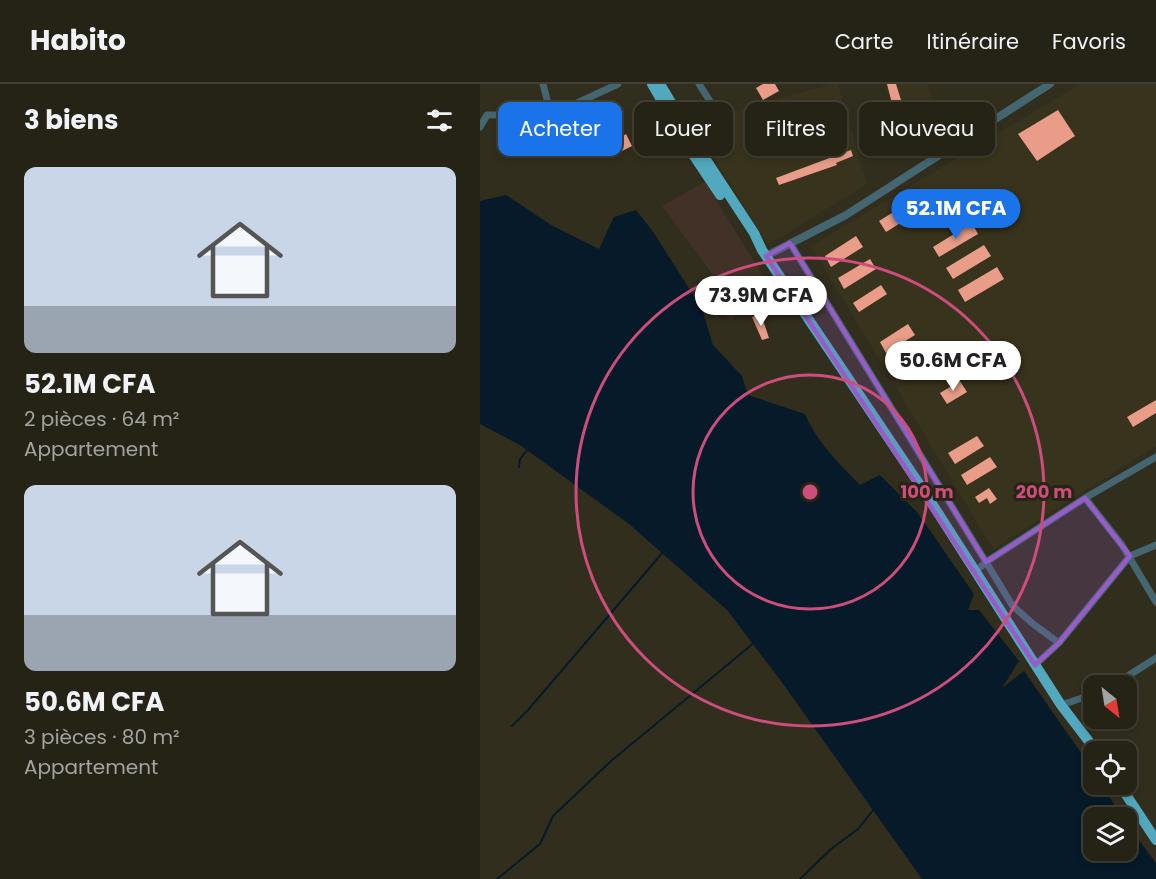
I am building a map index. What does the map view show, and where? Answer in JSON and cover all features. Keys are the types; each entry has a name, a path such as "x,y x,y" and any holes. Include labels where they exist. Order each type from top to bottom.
{"highway":[{"path":"652,84 690,150 750,239 764,253"},
{"path":"660,84 754,233 764,253 922,488 1061,705 1089,741"},
{"path":"1126,795 1156,840"}],"street":[{"path":"543,84 548,102"},
{"path":"579,102 618,84"},
{"path":"699,84 710,102"},
{"path":"764,253 790,243 846,215 1050,84"},
{"path":"480,127 484,115"},
{"path":"790,243 1012,605 1032,624 1059,644"},
{"path":"975,572 986,562 1085,498 1156,457"},
{"path":"1085,498 1130,556 1156,602"},
{"path":"1035,665 1059,644 1130,556 1156,545"},
{"path":"1129,675 1156,658"},
{"path":"1061,705 1083,698"}],"highlighted area":[{"path":"790,243 986,562 1085,498 1130,556 1059,643 1035,665 766,256"}],"shaded area":[{"path":"838,84 843,102 766,102"},
{"path":"885,84 928,84 933,102 890,102"},
{"path":"1080,84 1156,84 1156,446 993,549 811,246 960,156 995,156 995,135"},
{"path":"745,108 745,156 847,156 847,115 867,184 768,245 713,156 733,156 733,111"},
{"path":"705,182 772,290 730,321 706,288 714,276 662,206"}],"water":[{"path":"506,195 551,225 599,249 614,217 636,210 654,233 702,309 713,345 742,376 748,395 805,414 822,443 860,485 880,475 917,512 974,594 968,610 979,610 1019,661 1002,688 1024,671 1083,756 1083,795 1108,795 1116,807 1083,807 1083,861 1137,861 1137,837 1156,863 1156,879 922,879 781,681 727,610 629,524 520,445 480,424 480,201"}],"building":[{"path":"763,84 775,84 779,91 763,100 756,88"},
{"path":"887,84 896,84 902,102 892,102"},
{"path":"1058,110 1075,136 1037,161 1018,134"},
{"path":"626,134 632,146 622,151 622,136"},
{"path":"851,150 853,156 836,163 837,165 779,185 776,178 835,156 847,156 847,151"},
{"path":"908,203 915,214 886,232 879,221"},
{"path":"972,223 978,234 939,257 933,247"},
{"path":"856,236 863,247 831,267 825,256"},
{"path":"984,245 991,256 953,279 946,268"},
{"path":"870,259 876,269 844,289 838,278"},
{"path":"997,267 1004,279 965,302 958,290"},
{"path":"881,285 887,294 859,312 853,303"},
{"path":"761,314 769,338 762,340 752,317"},
{"path":"908,324 915,335 886,353 880,342"},
{"path":"960,381 967,392 947,404 940,393"},
{"path":"1156,400 1156,413 1133,427 1127,417"},
{"path":"977,436 984,446 955,464 948,453"},
{"path":"990,457 997,467 967,485 961,475"},
{"path":"989,488 997,499 990,504 987,498 979,503 975,497"}],"waterway":[{"path":"519,467 520,459 528,449"},
{"path":"512,726 664,551"},
{"path":"497,879 540,844 553,816 611,761 755,642"},
{"path":"800,879 831,849 858,829 874,809"}]}
